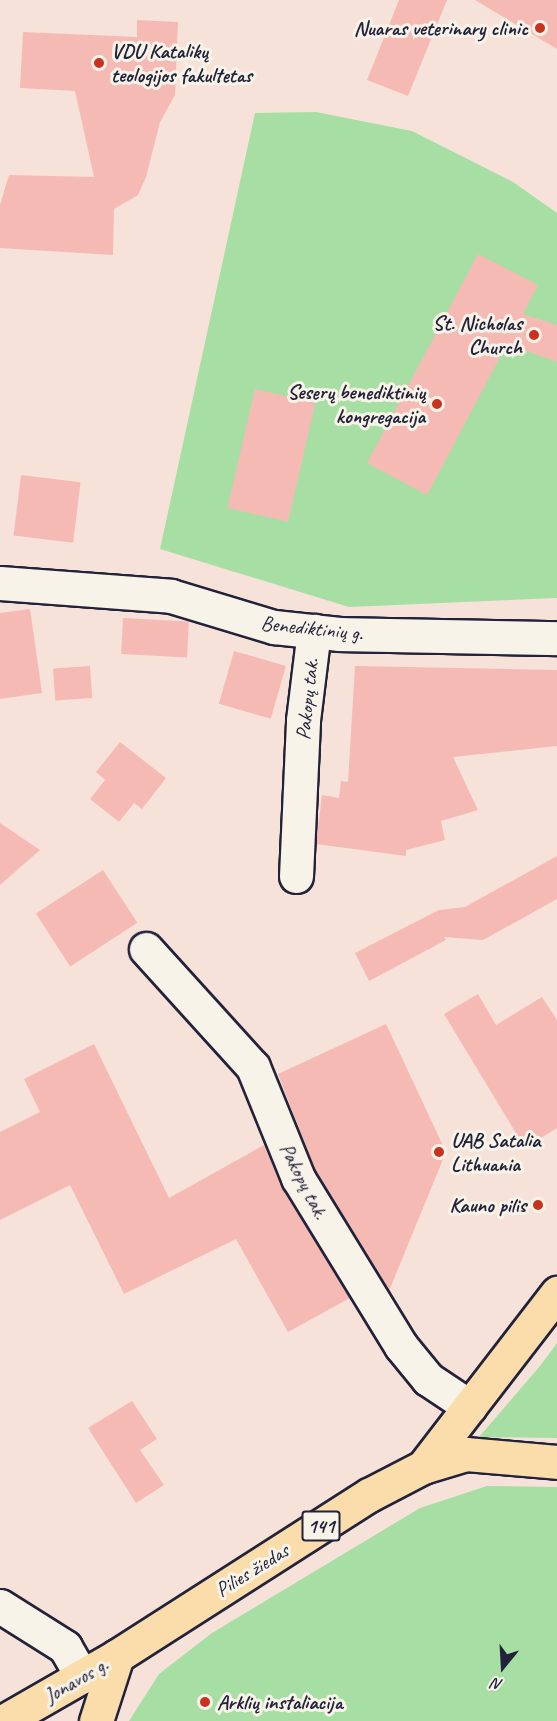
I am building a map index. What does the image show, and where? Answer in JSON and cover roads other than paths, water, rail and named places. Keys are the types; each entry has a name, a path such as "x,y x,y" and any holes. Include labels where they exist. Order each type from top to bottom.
{"main road":[{"name":"141","path":"423,1467 557,1293"},
{"name":"Pilies žiedas","path":"117,1656 369,1495 423,1467 466,1454 557,1462"},
{"name":"Jonavos g.","path":"4,1721 117,1656"},
{"path":"96,1721 117,1656"}],"street":[{"name":"Benediktinių g.","path":"0,584 171,596 274,627 314,631 557,638"},
{"name":"Pakopų tak.","path":"296,876 303,720 314,631"},
{"name":"Pakopų tak.","path":"146,948 253,1067 298,1178 401,1346 428,1378 470,1407"},
{"path":"0,1606 65,1647 82,1676"}],"place":[{"name":"Nuaras veterinary clinic","path":"540,28"},
{"name":"VDU Katalikų teologijos fakultetas","path":"99,63"},
{"name":"St. Nicholas Church","path":"534,335"},
{"name":"Seserų benediktinių kongregacija","path":"437,404"},
{"name":"UAB Satalia Lithuania","path":"439,1152"},
{"name":"Kauno pilis","path":"538,1205"},
{"name":"Arklių instaliacija","path":"205,1702"}]}
